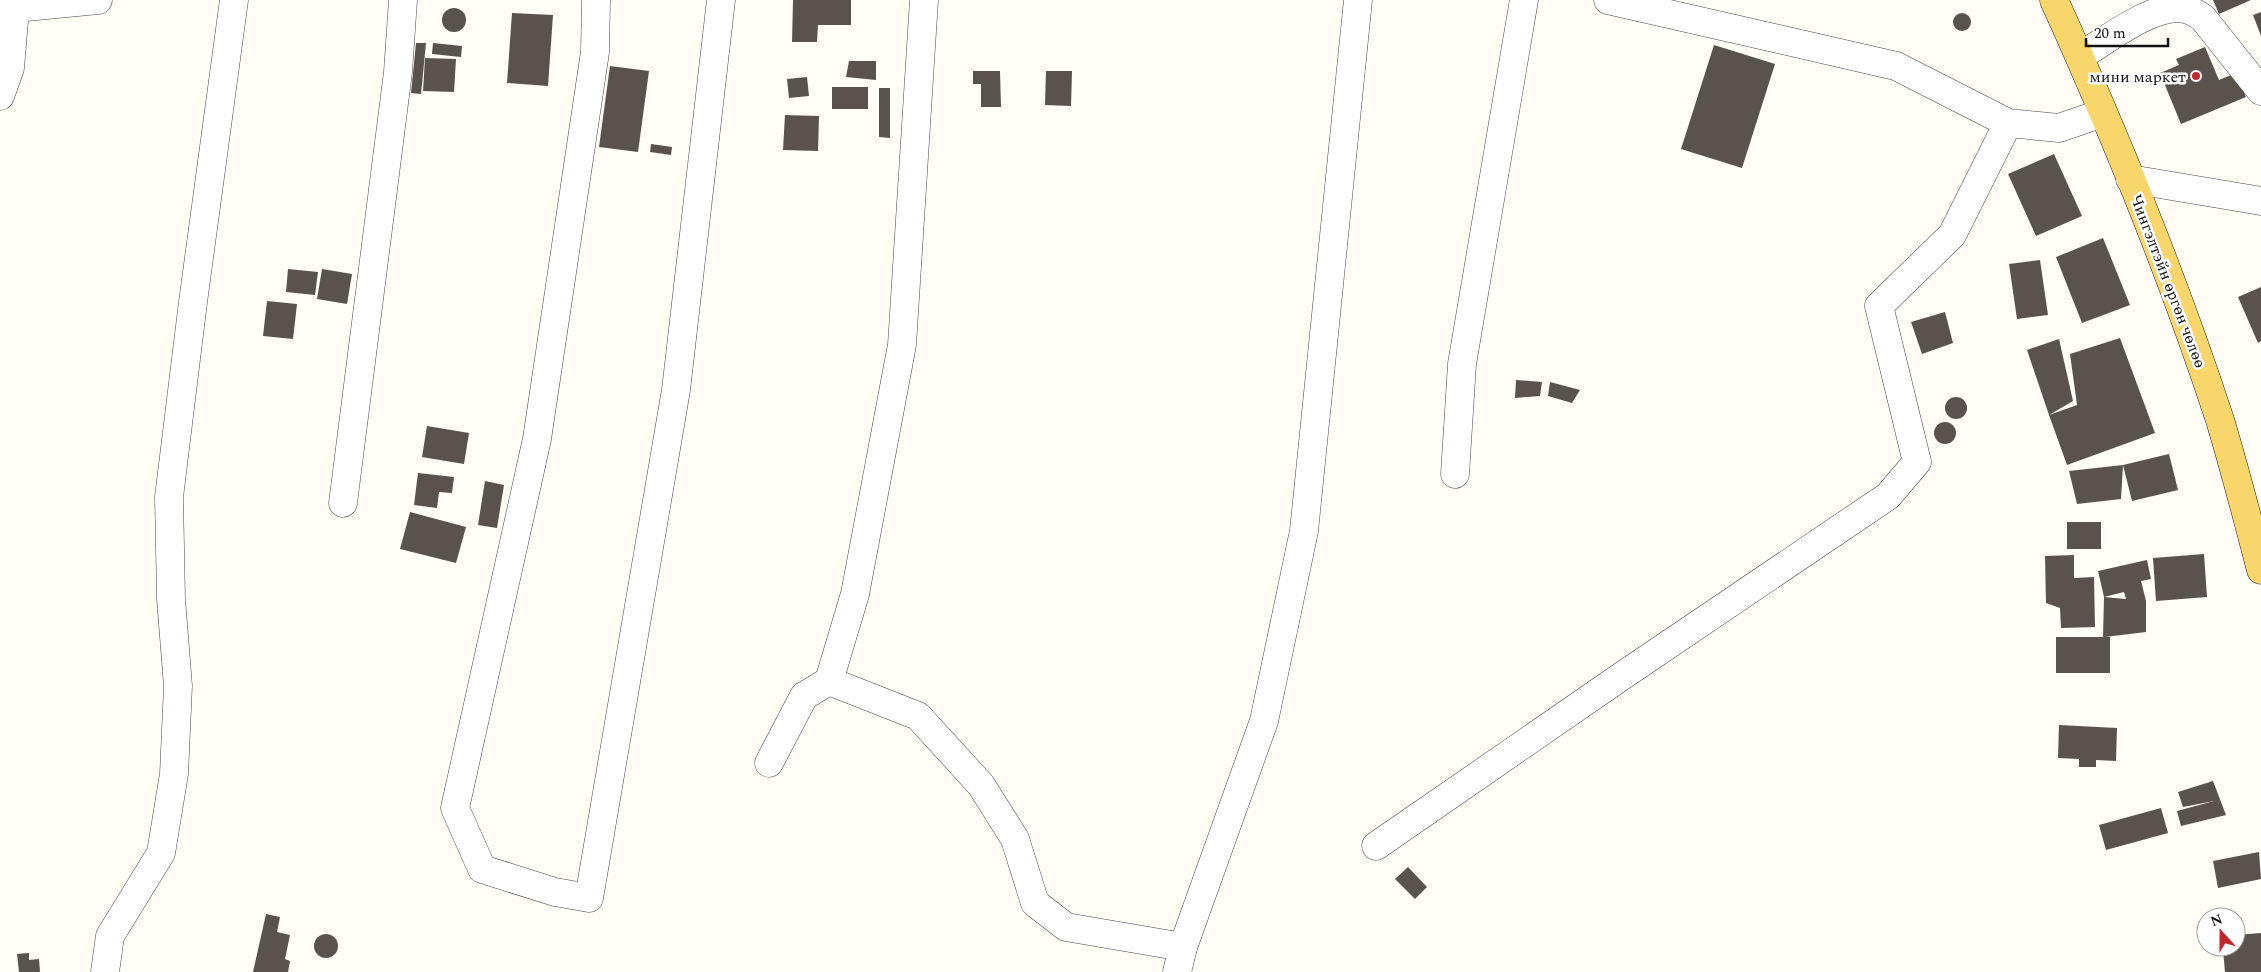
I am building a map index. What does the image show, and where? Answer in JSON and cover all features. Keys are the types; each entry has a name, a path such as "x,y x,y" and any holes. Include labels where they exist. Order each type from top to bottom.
{"main road":[{"name":"Чингэлтэйн өргөн чөлөө","path":"2054,0 2080,56 2174,288 2198,355 2237,479 2261,570"}],"street":[{"path":"0,96 10,68 7,7 98,0"},
{"path":"105,972 110,936 161,853 174,774 178,686 171,599 169,497 234,0"},
{"path":"343,503 398,72 403,0"},
{"path":"596,0 595,52 537,439 455,808 482,869 555,892 589,898 676,390 721,0"},
{"path":"769,763 804,696 829,681 855,594 902,345 924,0"},
{"path":"829,681 918,716 981,785 1015,839 1034,903 1066,927 1180,960 1264,721 1304,530 1358,0"},
{"path":"1455,474 1462,364 1524,0"},
{"path":"1608,0 1896,66 2008,123 2059,128 2103,113"},
{"path":"2080,56 2148,17 2164,10 2179,8 2196,13 2203,18 2261,91"},
{"path":"1376,846 1622,676 1888,496 1917,462 1879,306 1952,235 2008,123"},
{"path":"2130,179 2261,201"}],"building":[{"path":"793,0 851,0 851,25 818,25 817,42 792,42"},
{"path":"2213,0 2251,0 2219,14"},
{"path":"454,8 463,11 466,20 463,29 454,32 445,29 442,20 445,11"},
{"path":"2261,12 2261,36 2253,15"},
{"path":"512,13 553,15 548,86 507,83"},
{"path":"1962,13 1968,16 1971,22 1968,28 1962,31 1956,28 1953,22 1956,16"},
{"path":"416,43 426,43 421,94 411,93"},
{"path":"433,43 462,46 461,57 432,54"},
{"path":"1714,45 1775,64 1742,168 1681,149"},
{"path":"2205,47 2219,80 2236,73 2246,97 2181,124 2160,73 2179,65 2176,59"},
{"path":"425,58 456,59 454,92 423,91"},
{"path":"849,61 876,61 876,80 846,77"},
{"path":"610,66 649,71 638,152 599,147"},
{"path":"973,71 1000,71 1001,107 981,107 981,84 973,84"},
{"path":"1046,71 1072,71 1071,106 1045,105"},
{"path":"807,77 809,96 789,98 787,79"},
{"path":"832,87 868,87 868,109 832,109"},
{"path":"879,88 890,88 890,138 879,137"},
{"path":"785,115 819,116 818,151 783,150"},
{"path":"651,144 672,147 671,155 650,152"},
{"path":"2054,154 2082,216 2036,236 2008,174"},
{"path":"2103,238 2130,305 2082,323 2056,257"},
{"path":"2040,260 2048,315 2017,319 2009,264"},
{"path":"288,269 318,272 315,295 286,292"},
{"path":"322,269 352,274 347,304 317,299"},
{"path":"2261,287 2261,341 2258,343 2238,297"},
{"path":"267,301 297,304 293,339 263,336"},
{"path":"1945,312 1953,343 1922,354 1911,322"},
{"path":"2120,338 2155,433 2067,465 2049,415 2077,405 2070,354"},
{"path":"2059,339 2073,401 2049,415 2027,350"},
{"path":"1516,380 1542,382 1540,396 1515,398"},
{"path":"1550,382 1580,390 1572,403 1548,396"},
{"path":"1956,397 1964,400 1967,408 1964,416 1956,419 1948,416 1945,408 1948,400"},
{"path":"1945,422 1953,425 1956,433 1953,441 1945,444 1937,441 1934,433 1937,425"},
{"path":"427,426 469,433 464,464 422,457"},
{"path":"2169,454 2178,490 2132,501 2123,465"},
{"path":"2123,465 2121,499 2077,504 2069,471"},
{"path":"418,473 454,477 452,493 439,492 437,508 414,505"},
{"path":"485,481 504,485 497,528 478,525"},
{"path":"410,512 466,527 456,563 400,549"},
{"path":"2067,522 2101,522 2101,549 2067,549"},
{"path":"2204,554 2207,597 2156,601 2153,558"},
{"path":"2074,555 2074,578 2094,577 2095,627 2061,628 2060,608 2046,603 2045,556"},
{"path":"2147,560 2151,579 2141,581 2146,601 2146,632 2105,637 2110,637 2110,673 2056,673 2056,637 2103,637 2104,597 2098,571","holes":["2124,592 2126,599 2104,597"]},
{"path":"2059,725 2117,728 2116,761 2096,760 2096,767 2079,767 2079,759 2058,758"},
{"path":"2213,781 2226,815 2181,826 2177,811 2214,801 2183,807 2178,792"},
{"path":"2161,808 2168,833 2106,850 2099,825"},
{"path":"2259,852 2261,879 2218,888 2213,861"},
{"path":"1408,867 1427,887 1415,899 1395,879"},
{"path":"266,914 280,917 277,932 290,935 285,959 290,961 288,972 253,972"},
{"path":"2261,933 2261,972 2225,972 2224,957 2246,957 2246,934"},
{"path":"326,934 335,937 338,946 335,955 326,958 317,955 314,946 317,937"},
{"path":"29,953 29,960 39,959 40,972 19,972 17,954"}],"place":[{"name":"мини маркет","path":"2196,76"}]}
